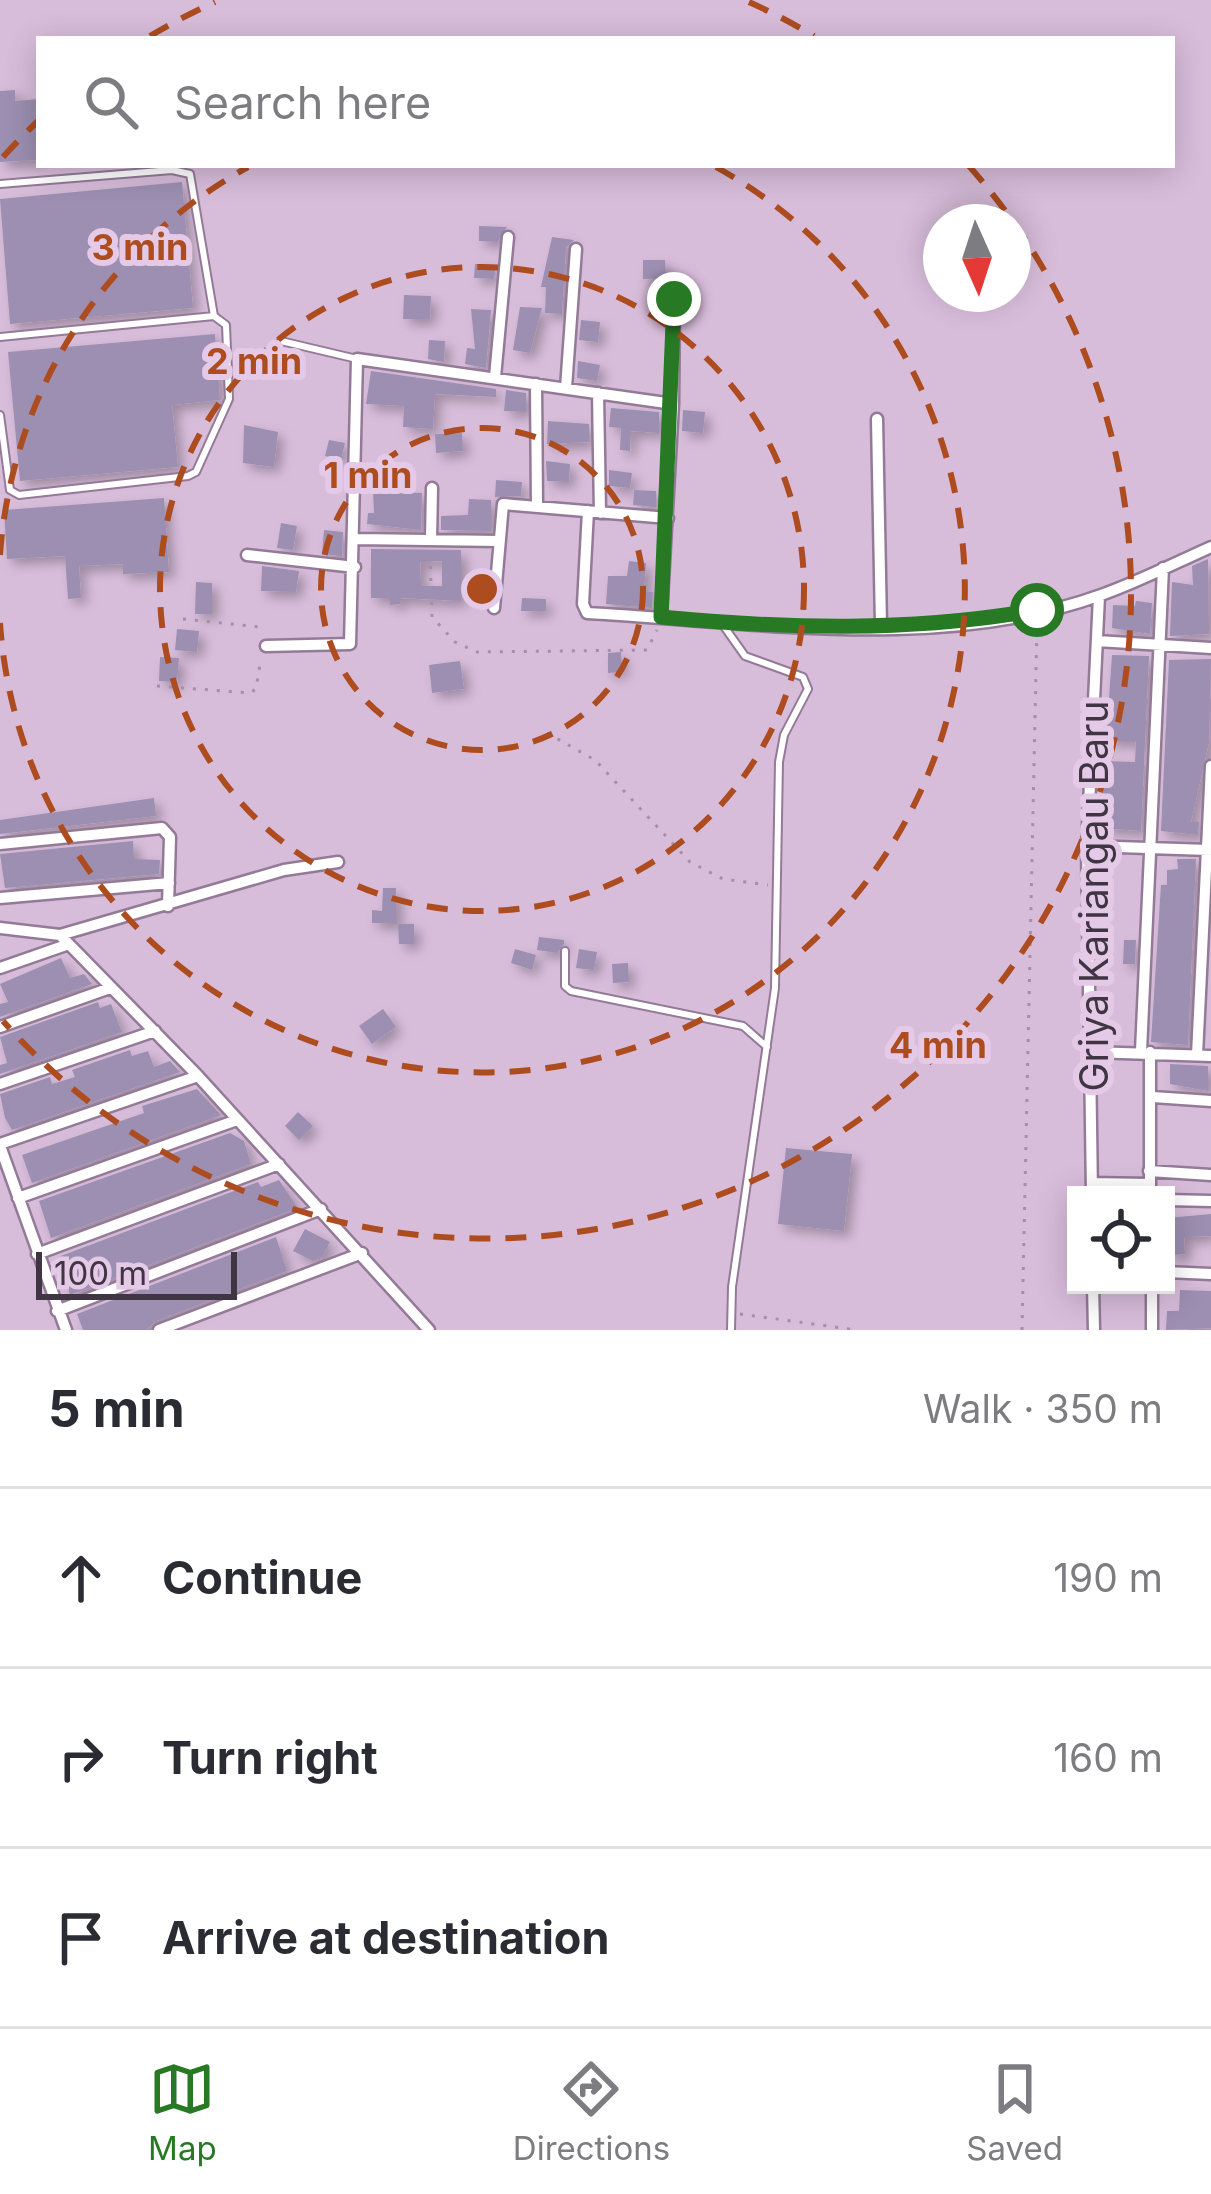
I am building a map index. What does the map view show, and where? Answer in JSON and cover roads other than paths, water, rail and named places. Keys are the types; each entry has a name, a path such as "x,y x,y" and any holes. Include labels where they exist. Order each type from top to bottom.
{"street":[{"path":"495,377 508,237"},
{"path":"566,388 577,249"},
{"path":"661,617 674,404 674,299"},
{"path":"266,646 350,644 357,359 674,404"},
{"path":"536,384 536,506"},
{"path":"598,393 594,512 584,610 722,623 951,626 1099,596 1211,547"},
{"path":"877,418 880,626"},
{"path":"430,540 432,488"},
{"path":"494,608 500,506 668,518"},
{"path":"356,539 499,541"},
{"path":"247,555 355,567"},
{"path":"1163,568 1149,848 1146,1052 1153,1097 1149,1183 1211,1175"},
{"name":"Griya Kariangau Baru","path":"1092,1186 1087,846 1099,596"},
{"path":"1097,641 1211,648"},
{"path":"1091,1052 1204,1056 1211,766"},
{"path":"0,844 162,828 170,837 168,906"},
{"path":"1087,846 1209,850"},
{"path":"0,968 64,940 168,906 284,870 338,862"},
{"path":"0,898 169,883"},
{"path":"0,928 64,940 199,1076 429,1330"},
{"path":"0,1027 110,988"},
{"path":"0,1084 155,1031"},
{"path":"66,1330 0,1145 199,1076"},
{"path":"1153,1097 1211,1101"},
{"path":"18,1198 237,1120"},
{"path":"38,1254 279,1164"},
{"path":"1175,1200 1211,1201"},
{"path":"58,1311 321,1209"},
{"path":"159,1330 362,1253"},
{"path":"1175,1272 1211,1274"},
{"path":"1093,1294 1094,1330"},
{"path":"1152,1330 1153,1294"}],"lane":[{"path":"0,184 172,170 190,174 214,316"},
{"path":"0,337 214,316 226,325 229,399 196,472 188,476 14,495 6,474 0,416"},
{"path":"281,341 357,359"},
{"path":"722,623 745,656 803,677 808,689 784,736 779,762 775,988 731,1330"},
{"path":"565,951 566,986 571,991 743,1026 767,1047"}]}
